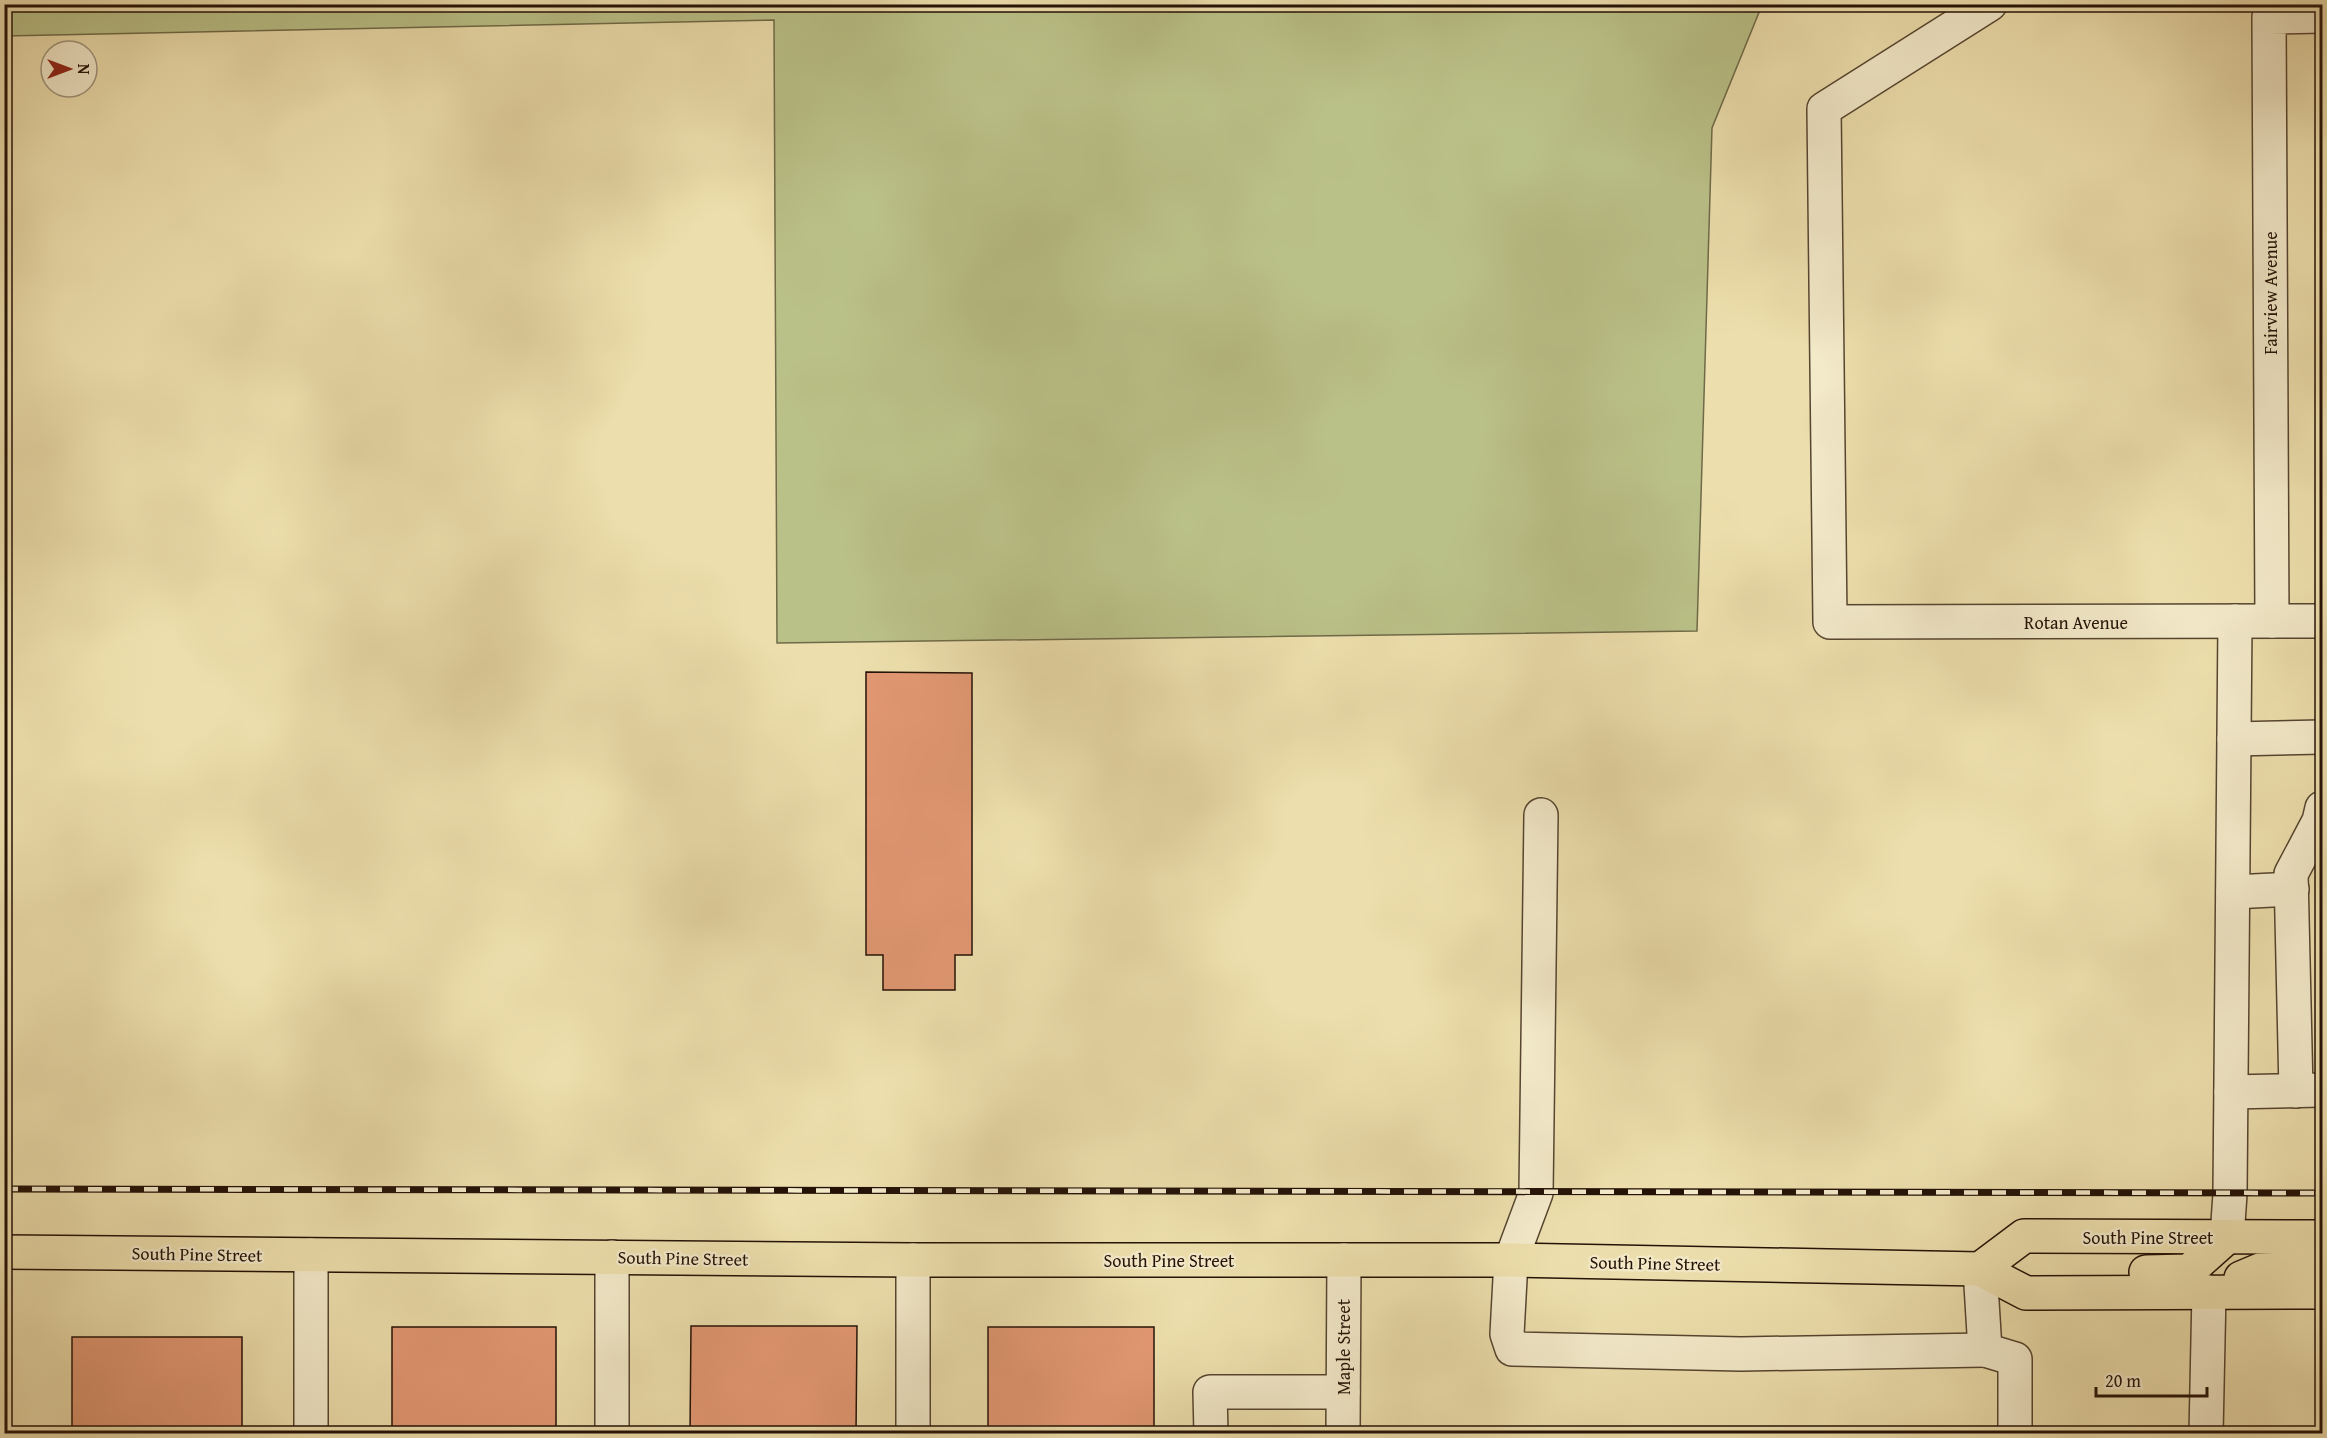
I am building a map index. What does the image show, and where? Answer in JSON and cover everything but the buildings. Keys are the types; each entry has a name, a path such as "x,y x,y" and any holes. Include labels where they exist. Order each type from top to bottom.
{"main road":[{"name":"South Pine Street","path":"4,1252 913,1260 1511,1260 1987,1272 2024,1236 2322,1238"},
{"path":"2209,1292 2260,1270 2322,1268"},
{"path":"1987,1272 2026,1293 2322,1292"}],"street":[{"name":"Rotan Avenue","path":"1990,4 1824,109 1830,622 2322,621"},
{"name":"Fairview Avenue","path":"2272,621 2269,17 2322,16"},
{"path":"2227,1238 2230,1194 2235,621"},
{"path":"2234,739 2322,738"},
{"path":"2231,1092 2309,1091 2291,874 2319,821 2322,808"},
{"path":"1540,815 1536,1193 1511,1260 1507,1334 1512,1349 1741,1354 1985,1350 2015,1359 2015,1434"},
{"path":"2233,892 2292,889"},
{"path":"311,1255 311,1434"},
{"path":"612,1257 612,1434"},
{"path":"913,1260 913,1434"},
{"name":"Maple Street","path":"1343,1434 1344,1260"},
{"path":"1985,1350 1987,1272"},
{"path":"2206,1434 2209,1292"},
{"path":"1211,1434 1210,1392 1343,1392"}],"green space":[{"path":"4,5 1762,5 1712,128 1697,631 777,643 774,20 5,36"}],"railway":[{"path":"4,1189 2322,1193"}]}
